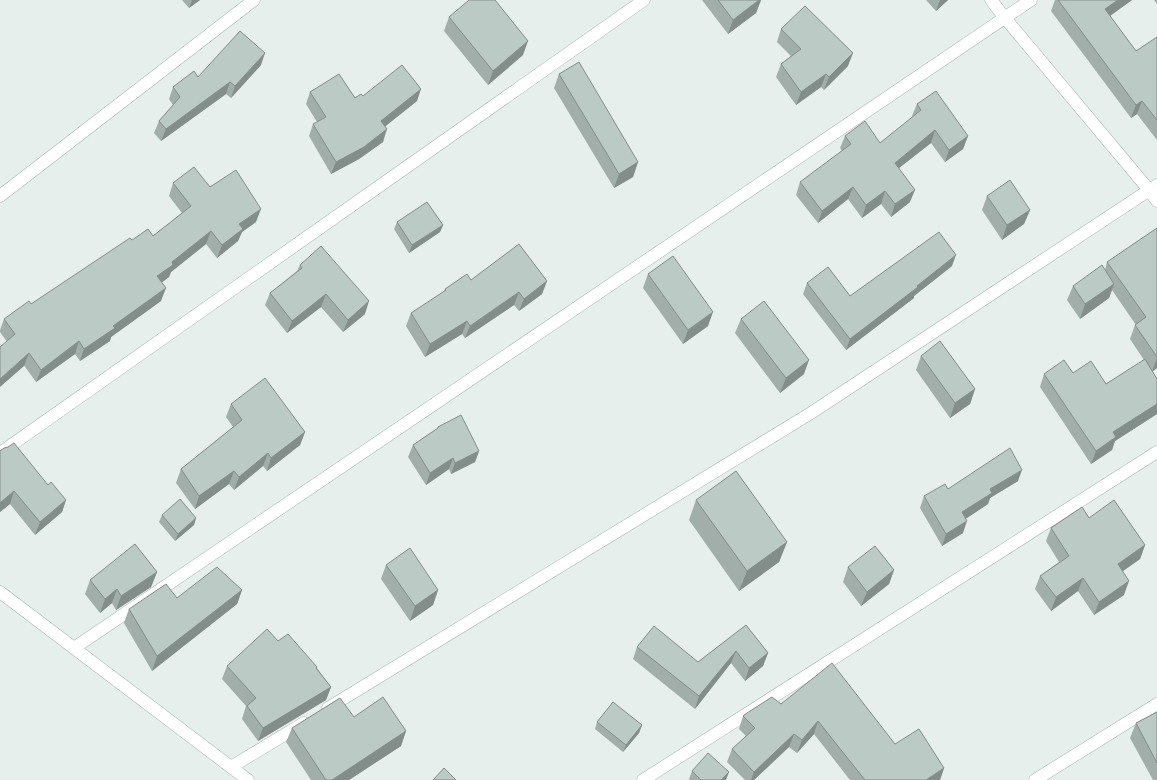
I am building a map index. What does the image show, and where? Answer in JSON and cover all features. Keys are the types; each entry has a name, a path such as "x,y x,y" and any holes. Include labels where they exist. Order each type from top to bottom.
{"street":[{"path":"0,196 254,0"},
{"path":"0,453 644,0"},
{"path":"991,0 1004,18 1153,188 1157,201"},
{"path":"74,648 1031,0"},
{"path":"231,768 811,413 1153,188"},
{"path":"643,780 1157,452"},
{"path":"0,592 248,780"},
{"path":"1035,780 1157,704"}],"building":[{"path":"469,0 495,0 528,41 493,71 449,17"},
{"path":"718,0 759,0 733,20"},
{"path":"1058,0 1118,0 1105,9 1136,51 1157,37 1157,120 1142,101 1136,105"},
{"path":"805,6 853,53 829,77 826,74 801,92 781,64 801,49 781,29"},
{"path":"240,31 265,53 235,86 230,82 166,129 159,121 180,97 173,87 194,71 198,77"},
{"path":"579,62 638,162 619,174 559,74"},
{"path":"402,65 421,89 381,121 387,129 364,147 336,162 313,124 326,117 310,92 339,74 355,98 361,94 363,96"},
{"path":"936,91 968,136 949,150 935,130 895,163 915,190 895,204 885,191 866,205 853,187 822,211 800,182 851,144 845,136 865,121 880,143 921,110 917,104"},
{"path":"194,167 210,187 236,170 261,209 239,224 243,229 222,245 211,231 172,262 173,265 157,276 166,288 113,326 115,328 84,349 79,341 41,370 29,353 0,379 0,347 15,334 4,319 29,301 31,304 130,238 132,240 148,229 153,236 191,206 173,183"},
{"path":"1010,180 1030,210 1007,225 987,196"},
{"path":"427,202 443,225 412,245 397,222"},
{"path":"1157,228 1157,357 1135,325 1146,317 1107,262"},
{"path":"939,232 956,255 917,286 918,287 850,339 807,283 828,267 850,296"},
{"path":"519,244 547,281 524,299 519,292 470,326 467,321 430,344 411,313 467,274 471,280"},
{"path":"321,246 369,301 348,320 326,294 292,321 270,293 302,268 300,265"},
{"path":"673,256 713,312 688,330 648,274"},
{"path":"1102,265 1114,284 1085,304 1073,286"},
{"path":"764,301 809,360 786,378 741,319"},
{"path":"940,341 975,389 955,403 921,356"},
{"path":"1145,359 1157,379 1157,404 1113,432 1116,437 1096,451 1044,374 1064,360 1073,373 1091,361 1106,384"},
{"path":"265,378 305,432 271,458 268,453 239,477 234,471 199,496 181,469 242,420 231,404"},
{"path":"461,415 479,451 455,463 453,458 430,473 413,445 438,427"},
{"path":"14,443 48,485 51,482 66,500 40,522 14,491 0,503 0,451"},
{"path":"1010,448 1022,470 990,489 992,493 962,512 967,521 946,534 924,496 945,484 948,489"},
{"path":"736,471 787,542 747,571 696,500"},
{"path":"180,499 196,518 178,534 162,515"},
{"path":"1114,500 1145,545 1118,564 1129,581 1099,602 1083,578 1056,597 1040,576 1069,556 1051,528 1082,507 1089,518"},
{"path":"135,544 157,572 121,596 117,589 105,599 90,580"},
{"path":"875,546 894,570 867,592 848,567"},
{"path":"410,548 438,590 415,606 386,565"},
{"path":"217,567 242,590 157,656 129,609 166,584 177,598"},
{"path":"746,625 768,653 749,668 736,651 699,696 637,647 654,626 698,662"},
{"path":"267,629 278,641 288,634 317,667 316,668 331,687 263,728 247,706 256,698 227,666"},
{"path":"832,663 895,744 919,729 944,768 926,780 865,780 818,721 802,740 794,734 754,772 732,749 755,728 743,716 772,697 781,704"},
{"path":"383,697 406,731 332,780 326,780 292,728 340,698 354,717"},
{"path":"613,702 642,725 626,745 597,722"},
{"path":"1157,712 1157,763 1136,723"},
{"path":"708,753 729,772 721,780 701,780 692,771"},
{"path":"444,768 456,780 433,780"}]}
